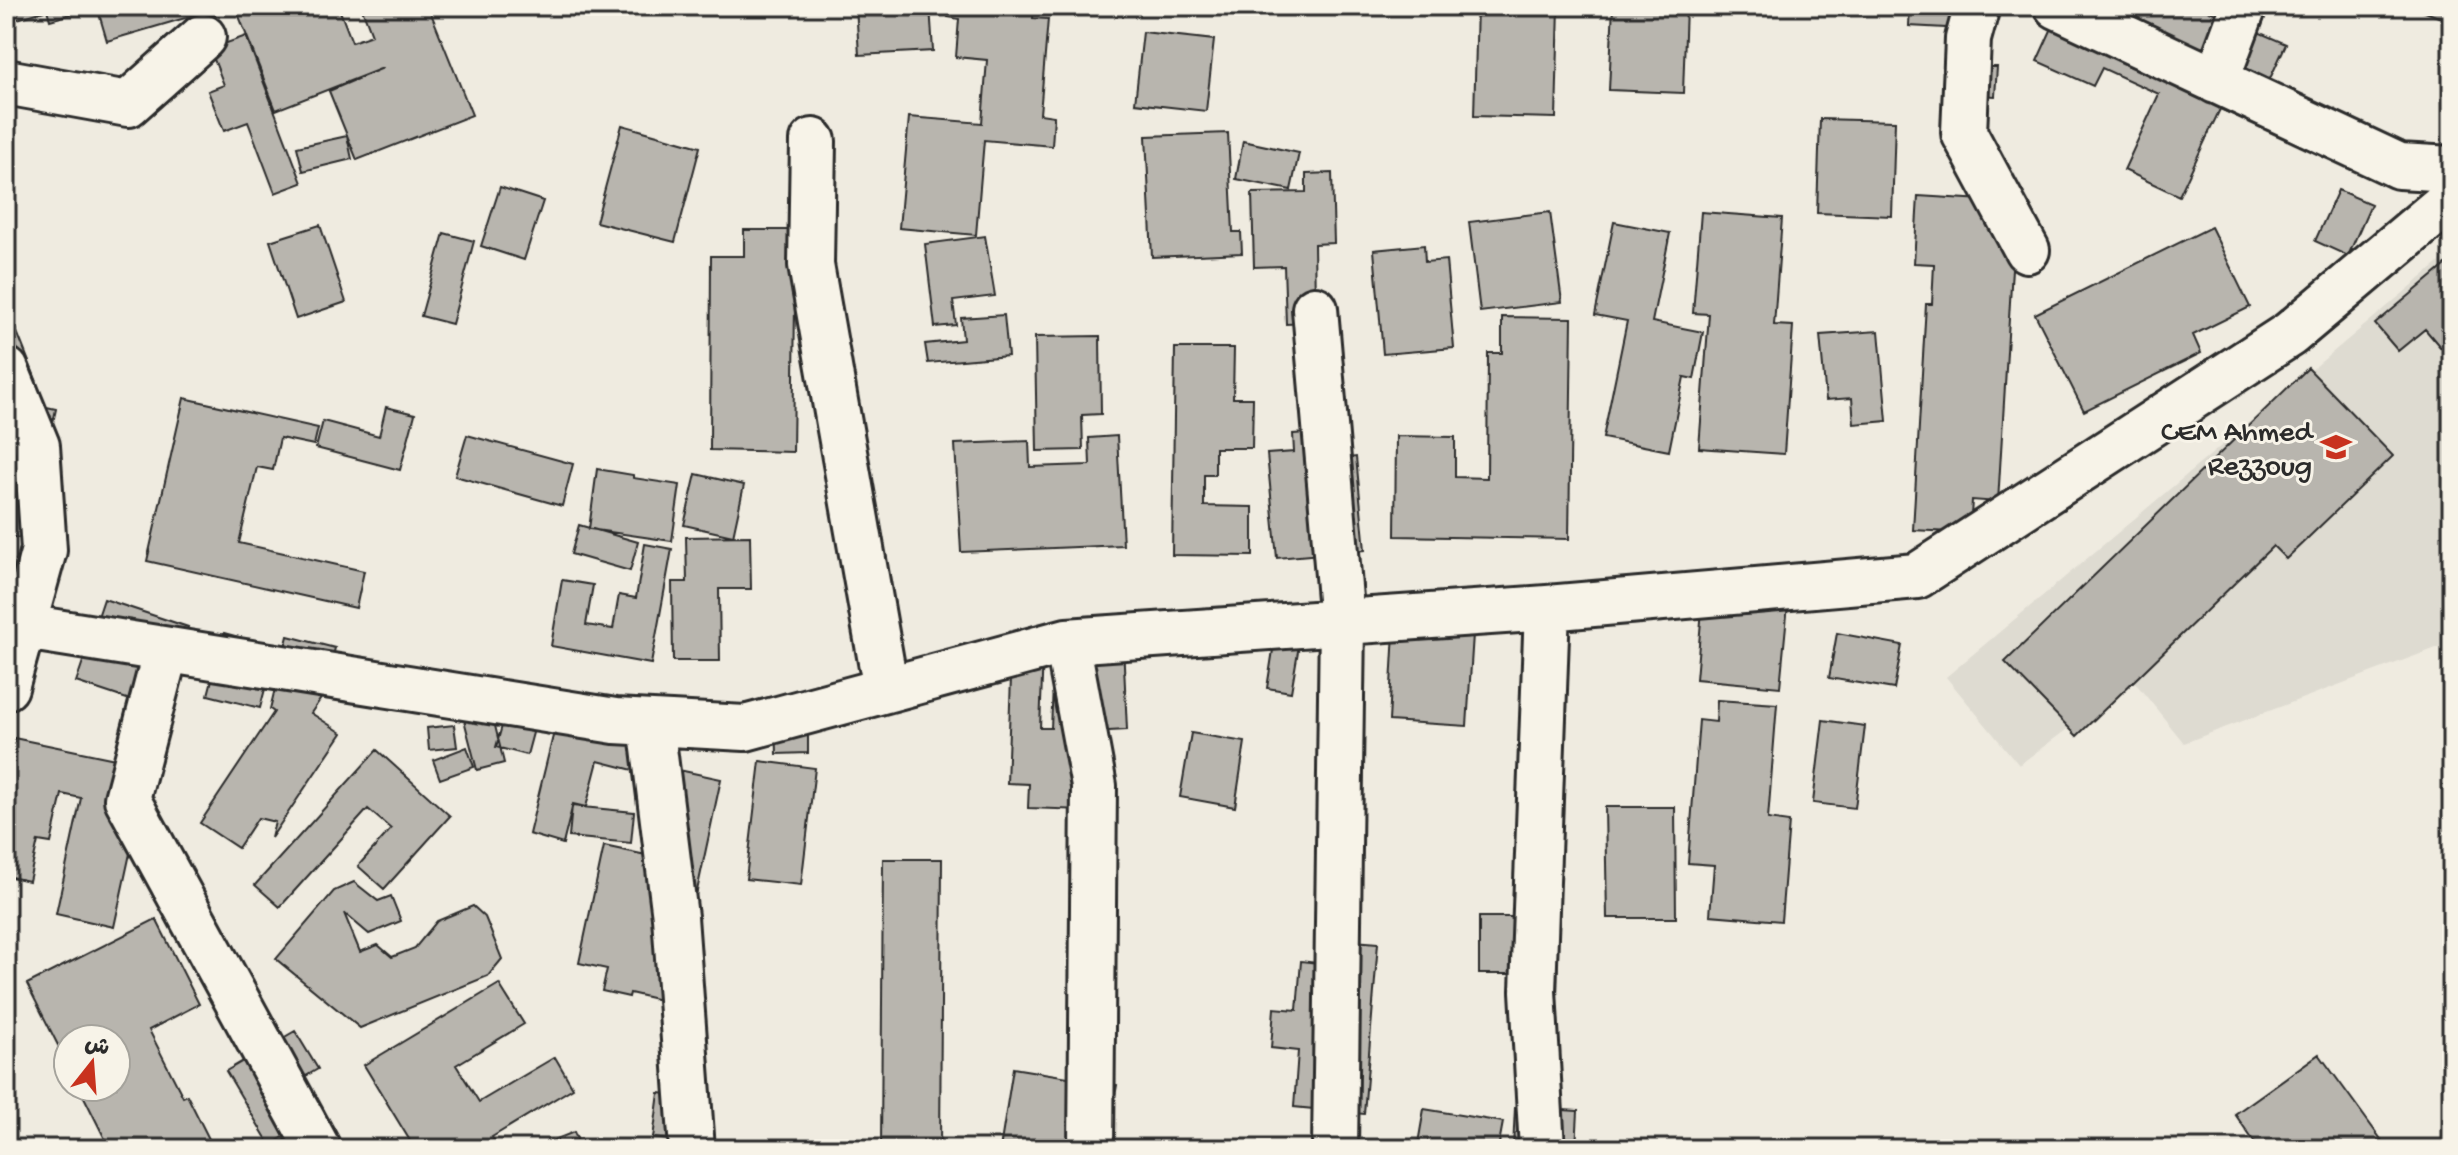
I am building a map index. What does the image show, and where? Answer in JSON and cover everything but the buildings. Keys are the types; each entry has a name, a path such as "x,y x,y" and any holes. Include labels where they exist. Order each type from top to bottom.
{"street":[{"path":"1977,6 1968,39 1964,133 2027,250"},
{"path":"2057,6 2399,166 2452,169"},
{"path":"2216,81 2244,6"},
{"path":"6,82 128,104 203,37"},
{"path":"813,141 811,265 886,690"},
{"path":"14,626 615,721 745,728 1067,641 1547,608 1917,576 2290,334 2452,198"},
{"path":"1315,309 1342,622 1335,1149"},
{"path":"6,370 44,550 14,626 6,687"},
{"path":"1542,1149 1533,991 1547,608"},
{"path":"1067,641 1094,786 1091,1149"},
{"path":"166,650 127,799 318,1149"},
{"path":"651,724 675,917 692,1149"}],"shaded area":[{"name":"CEM Ahmed Rezzoug","path":"2452,252 2452,642 2184,743 2133,680 2019,765 1946,677"}],"place":[{"name":"CEM Ahmed Rezzoug","path":"2336,447"}]}
